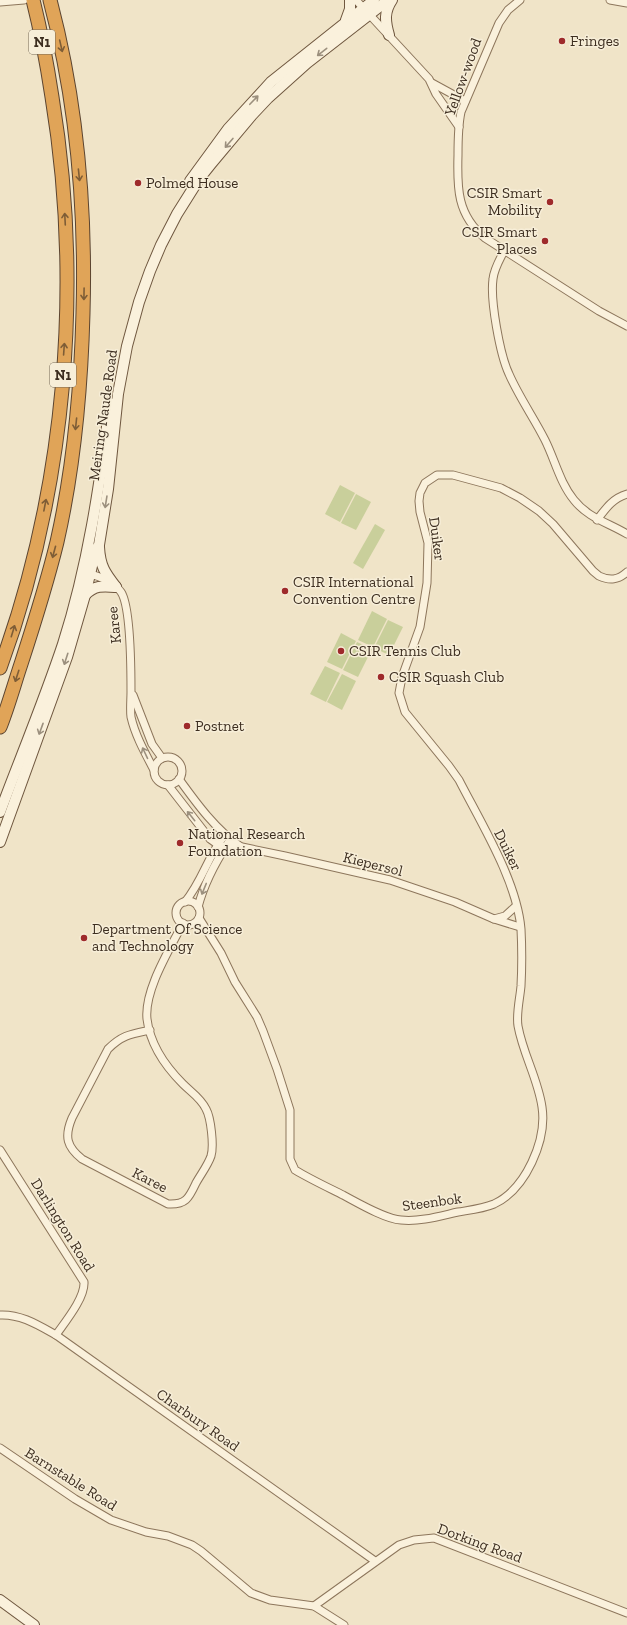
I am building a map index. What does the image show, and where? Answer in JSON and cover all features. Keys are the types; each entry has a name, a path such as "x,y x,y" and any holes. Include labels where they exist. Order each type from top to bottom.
{"highway":[{"name":"N1","path":"0,668 23,598 40,529 53,458 66,328 66,251 63,186 56,124 33,0"},
{"name":"N1","path":"0,727 33,629 57,542 75,439 81,374 84,255 83,209 76,138 68,83 62,49 50,0"}],"street":[{"path":"0,2 24,0"},
{"path":"346,20 350,9 350,0"},
{"name":"Meiring Naude Road","path":"0,842 67,657 85,595 86,572 118,354 133,297 157,238 189,182 207,156 245,109 271,82 346,20 374,0"},
{"name":"Meiring Naude Road","path":"0,812 63,644 86,572 99,545 108,489 118,394 127,346 141,296 164,239 177,214 199,179 252,115 363,7 388,0"},
{"path":"389,35 386,16 387,8 392,0"},
{"name":"Yellow-wood","path":"520,0 508,10 499,23 461,112 459,127 459,198 475,229 485,238 504,252 609,318 627,326"},
{"path":"610,0 627,3"},
{"path":"363,7 432,83 465,101"},
{"path":"432,83 436,94 459,127"},
{"path":"504,252 495,270 493,289 499,339 504,363 516,390 542,434 568,490 582,508 597,520 627,534"},
{"name":"Duiker","path":"520,927 516,906 507,875 459,780 405,712 400,698 399,690 402,677 420,627 427,582 428,543 420,512 420,493 424,484 430,478 437,475 455,475 501,488 523,500 545,516 599,576 606,579 616,579 627,572"},
{"path":"597,520 612,502 627,494"},
{"path":"99,545 102,568 116,588"},
{"name":"Karee","path":"86,572 116,588 124,598 127,607 131,716 137,736 154,770"},
{"path":"85,595 89,590 97,586 116,588"},
{"name":"Karee","path":"131,692 152,744 162,758"},
{"path":"137,736 146,731"},
{"path":"168,785 179,779 182,771 179,762 174,758 168,757 162,758 156,763 154,776 159,782 168,785 210,839 225,847 242,847"},
{"path":"179,779 197,803 228,837 242,847"},
{"path":"209,933 193,924 183,923 179,920 176,913 180,905 185,902 200,880 217,844 228,837"},
{"path":"198,907 202,892 225,847 228,837"},
{"name":"Kiepersol","path":"242,847 390,880 454,902 494,919 520,927"},
{"path":"185,902 192,902 198,907 200,912 199,918 193,924"},
{"path":"494,919 505,916 516,906"},
{"path":"199,918 209,933"},
{"name":"Karee","path":"150,1030 126,1034 108,1049 68,1127 68,1142 73,1152 82,1160 168,1204 176,1204 188,1199 211,1157 212,1151 211,1128 207,1109 198,1097 183,1084 163,1061 155,1045 147,1019 151,992 157,975 183,923"},
{"name":"Steenbok","path":"209,933 221,953 235,982 257,1017 277,1069 290,1110 290,1159 292,1166 299,1172 363,1205 393,1219 402,1221 482,1208 495,1203 513,1190 525,1176 539,1145 542,1107 518,1024 522,967 520,927"},
{"name":"Darlington Road","path":"0,1150 84,1282 84,1287 80,1298 56,1335"},
{"name":"Charbury Road","path":"0,1315 16,1316 32,1321 56,1335 375,1561"},
{"name":"Barnstable Road","path":"0,1448 74,1499 111,1520 146,1532 168,1536 192,1545 256,1595 270,1600 314,1606 344,1625"},
{"name":"Dorking Road","path":"314,1606 399,1545 424,1538 434,1538 627,1613"},
{"path":"0,1600 34,1625"}],"green space":[{"path":"340,485 355,493 340,522 325,514"},
{"path":"356,494 371,502 356,530 341,523"},
{"path":"375,524 385,530 363,569 353,563"},
{"name":"CSIR Tennis Club","path":"372,611 387,619 373,647 358,640"},
{"name":"CSIR Tennis Club","path":"388,620 403,627 389,655 374,648"},
{"name":"CSIR Tennis Club","path":"341,633 356,641 342,669 327,662"},
{"name":"CSIR Tennis Club","path":"357,642 372,649 358,677 343,670"},
{"name":"CSIR Tennis Club","path":"325,666 340,673 326,702 310,694"},
{"name":"CSIR Tennis Club","path":"342,674 356,681 342,710 327,702"}],"place":[{"name":"Fringes","path":"562,41"},
{"name":"Polmed House","path":"138,183"},
{"name":"CSIR Smart Mobility","path":"550,202"},
{"name":"CSIR Smart Places","path":"545,241"},
{"name":"CSIR International Convention Centre","path":"285,591"},
{"name":"CSIR Tennis Club","path":"341,651"},
{"name":"CSIR Squash Club","path":"381,677"},
{"name":"Postnet","path":"187,726"},
{"name":"National Research Foundation","path":"180,843"},
{"name":"Department Of Science and Technology","path":"84,938"}]}
